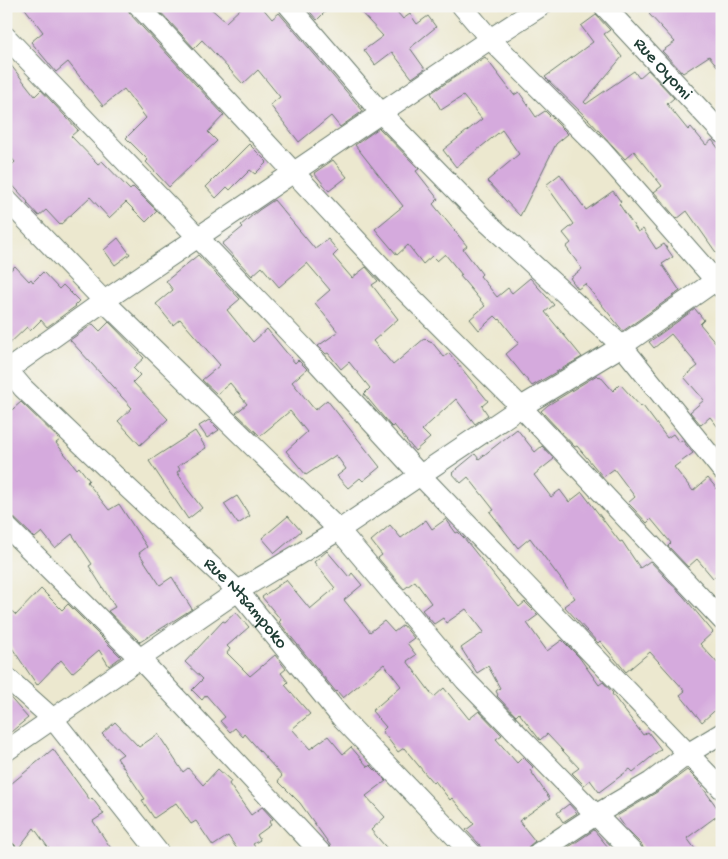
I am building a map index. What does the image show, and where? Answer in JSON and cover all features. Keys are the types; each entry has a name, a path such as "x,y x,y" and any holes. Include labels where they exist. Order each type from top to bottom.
{"street":[{"path":"139,6 391,277 521,407 722,620"},
{"path":"289,6 382,114 489,224 622,346 722,470"},
{"path":"6,751 238,590 339,530 521,407 622,346 719,282 601,150 490,38 462,6"},
{"path":"7,370 104,301 382,114 490,38 540,6"},
{"name":"Rue Oyomi","path":"604,6 722,133"},
{"path":"6,37 304,348 420,475 722,789"},
{"path":"6,199 104,301 339,530 466,680 633,853"},
{"name":"Rue Ntsampoko","path":"7,370 114,475 238,590 341,717 471,853"},
{"path":"6,526 140,659 321,853"},
{"path":"6,677 53,719 159,853"},
{"path":"538,853 597,814 651,782 722,733"}],"building":[{"path":"23,6 127,6 130,14 224,115 208,132 217,141 169,187 146,162 148,160 126,138 146,118 124,89 103,106 68,62 56,72 31,42 43,32"},
{"path":"155,6 208,6 226,22 243,6 261,6 272,19 279,13 363,111 340,127 331,116 299,142 270,105 280,97 258,70 243,84 202,40 194,48"},
{"path":"305,6 331,6 317,20"},
{"path":"355,6 392,6 403,19 410,14 417,24 428,16 436,27 410,48 425,69 412,78 392,52 375,65 364,50 383,36"},
{"path":"658,6 717,6 722,11 722,72 709,56 683,73 662,51 675,42 649,14"},
{"path":"596,15 610,30 604,34 622,57 584,102 586,104 634,71 639,78 648,70 674,98 667,104 688,130 691,127 706,145 712,140 722,153 722,261 687,211 677,219 654,192 662,186 634,151 625,159 545,77 593,42 581,26"},
{"path":"485,57 514,95 519,92 536,117 545,111 568,134 556,144 520,216 487,181 519,154 502,130 456,167 443,150 482,119 463,96 441,110 431,93"},
{"path":"6,59 35,96 41,90 78,130 71,136 98,164 102,161 130,190 133,187 157,211 146,222 126,202 109,218 90,197 60,225 46,210 39,216 27,203 6,178 6,171 15,162 6,152"},
{"path":"379,128 419,169 416,171 438,199 433,204 467,246 463,249 482,274 480,276 497,297 508,288 512,293 530,278 554,305 545,312 582,357 532,386 506,354 519,343 500,319 495,316 479,330 470,319 485,306 460,276 462,275 445,254 437,261 432,256 423,264 408,245 397,255 375,229 403,206 355,145"},
{"path":"249,144 267,162 255,174 250,170 230,190 227,187 216,198 206,187"},
{"path":"333,160 347,177 329,191 314,173"},
{"path":"560,174 586,210 613,191 621,202 619,204 638,232 643,229 656,249 664,244 673,257 662,264 680,291 623,331 585,284 578,289 570,278 582,269 566,247 571,243 563,233 574,224 546,185"},
{"path":"274,200 315,249 328,239 338,251 333,256 352,278 366,267 378,281 372,285 398,319 373,341 393,365 425,338 429,342 431,341 444,357 449,353 488,401 482,406 488,415 475,424 456,399 422,430 430,438 415,451 394,425 392,427 389,424 364,394 370,388 349,362 341,369 328,353 326,354 318,346 338,332 315,303 330,290 307,263 279,287 262,267 252,276 222,244 243,227 241,225"},
{"path":"118,238 130,254 115,265 104,250"},
{"path":"198,255 240,299 227,310 253,342 267,329 295,363 298,360 307,369 292,382 315,410 327,400 380,467 363,481 360,478 348,488 337,476 346,469 336,455 306,475 286,451 307,432 290,411 260,436 236,413 247,404 230,383 217,394 202,380 220,365 180,319 173,325 156,304 173,290 166,281"},
{"path":"15,266 29,281 31,279 33,282 43,272 59,289 63,285 79,301 76,306 47,327 41,320 30,331 27,327 6,347 6,274"},
{"path":"695,309 704,320 700,324 722,350 722,432 710,417 701,425 690,412 704,400 684,377 698,366 671,334 654,348 649,342"},
{"path":"109,322 144,358 133,368 140,375 133,382 168,419 140,445 118,421 132,408 70,340 93,324 100,331"},
{"path":"597,375 613,391 620,384 641,407 643,406 667,438 673,434 679,442 682,440 693,453 674,467 693,491 708,478 722,495 722,570 713,578 697,559 688,567 668,546 671,543 651,519 647,523 628,503 635,497 614,469 603,477 577,446 575,447 541,411"},
{"path":"21,402 60,440 56,443 77,469 79,467 89,480 87,482 109,510 119,504 147,547 139,553 160,585 172,577 192,609 140,642 108,611 115,607 89,566 92,564 72,534 55,548 42,532 35,538 6,510 6,415"},
{"path":"209,420 219,430 207,438 199,426"},
{"path":"517,429 535,452 542,446 554,459 534,475 551,497 560,490 569,502 582,492 620,542 622,541 640,568 650,561 684,597 713,632 700,644 722,668 722,704 702,722 680,695 685,691 650,652 626,672 600,641 598,643 564,606 575,598 530,538 518,548 490,512 494,510 468,477 461,483 452,473 475,454 479,459"},
{"path":"195,431 206,448 178,466 180,470 177,472 202,508 188,519 149,461"},
{"path":"237,496 250,516 238,524 224,504"},
{"path":"288,516 301,531 275,553 262,538"},
{"path":"446,519 456,533 458,532 464,538 519,607 525,602 538,615 527,623 547,651 562,640 579,657 599,685 603,682 613,693 643,735 648,732 661,749 633,772 630,769 599,792 590,780 584,785 572,773 579,768 547,734 540,740 519,713 516,716 497,696 496,691 500,688 488,666 477,673 461,648 484,632 466,609 446,623 443,618 434,624 422,610 431,603 415,581 404,589 378,558 382,555 371,541 390,525 401,538 426,520 432,529"},
{"path":"327,551 349,577 352,573 362,585 344,600 370,632 384,621 394,632 403,625 414,638 407,643 416,655 407,661 434,697 444,688 469,719 479,711 502,735 496,739 517,763 523,757 533,767 530,770 550,799 519,821 535,841 528,847 526,853 483,853 480,845 466,830 474,824 452,798 450,800 435,781 433,783 404,748 398,752 382,731 386,727 372,711 401,686 384,664 343,698 279,622 281,620 262,597 286,580 310,609 335,588 314,562"},
{"path":"41,589 62,610 68,604 121,657 109,666 99,650 72,673 61,660 37,685 6,639 6,606 16,615"},
{"path":"236,612 249,627 227,646 230,649 227,653 250,676 275,655 286,669 281,673 288,682 285,685 310,714 292,729 310,749 328,736 343,754 351,747 368,767 370,765 386,781 366,796 385,817 371,830 391,853 333,853 330,845 300,803 278,781 282,776 245,734 243,737 235,728 230,732 220,721 225,717 206,695 202,700 192,690 203,679 185,662 223,621 225,622"},
{"path":"6,693 28,718 6,736"},
{"path":"115,722 139,747 158,734 183,772 188,768 203,785 218,769 231,781 229,784 251,815 262,807 273,819 269,822 271,825 257,835 260,840 253,844 259,853 240,853 228,836 213,846 196,821 191,824 176,803 154,818 142,800 145,799 117,758 123,754 102,734"},
{"path":"53,749 90,800 92,798 104,814 93,821 114,853 52,853 34,828 18,849 6,839 6,788"},
{"path":"687,770 698,781 721,813 687,838 698,853 645,853 642,845 617,816 657,792"},
{"path":"569,804 577,813 563,822 557,813"},
{"path":"594,830 613,853 560,853"}]}
